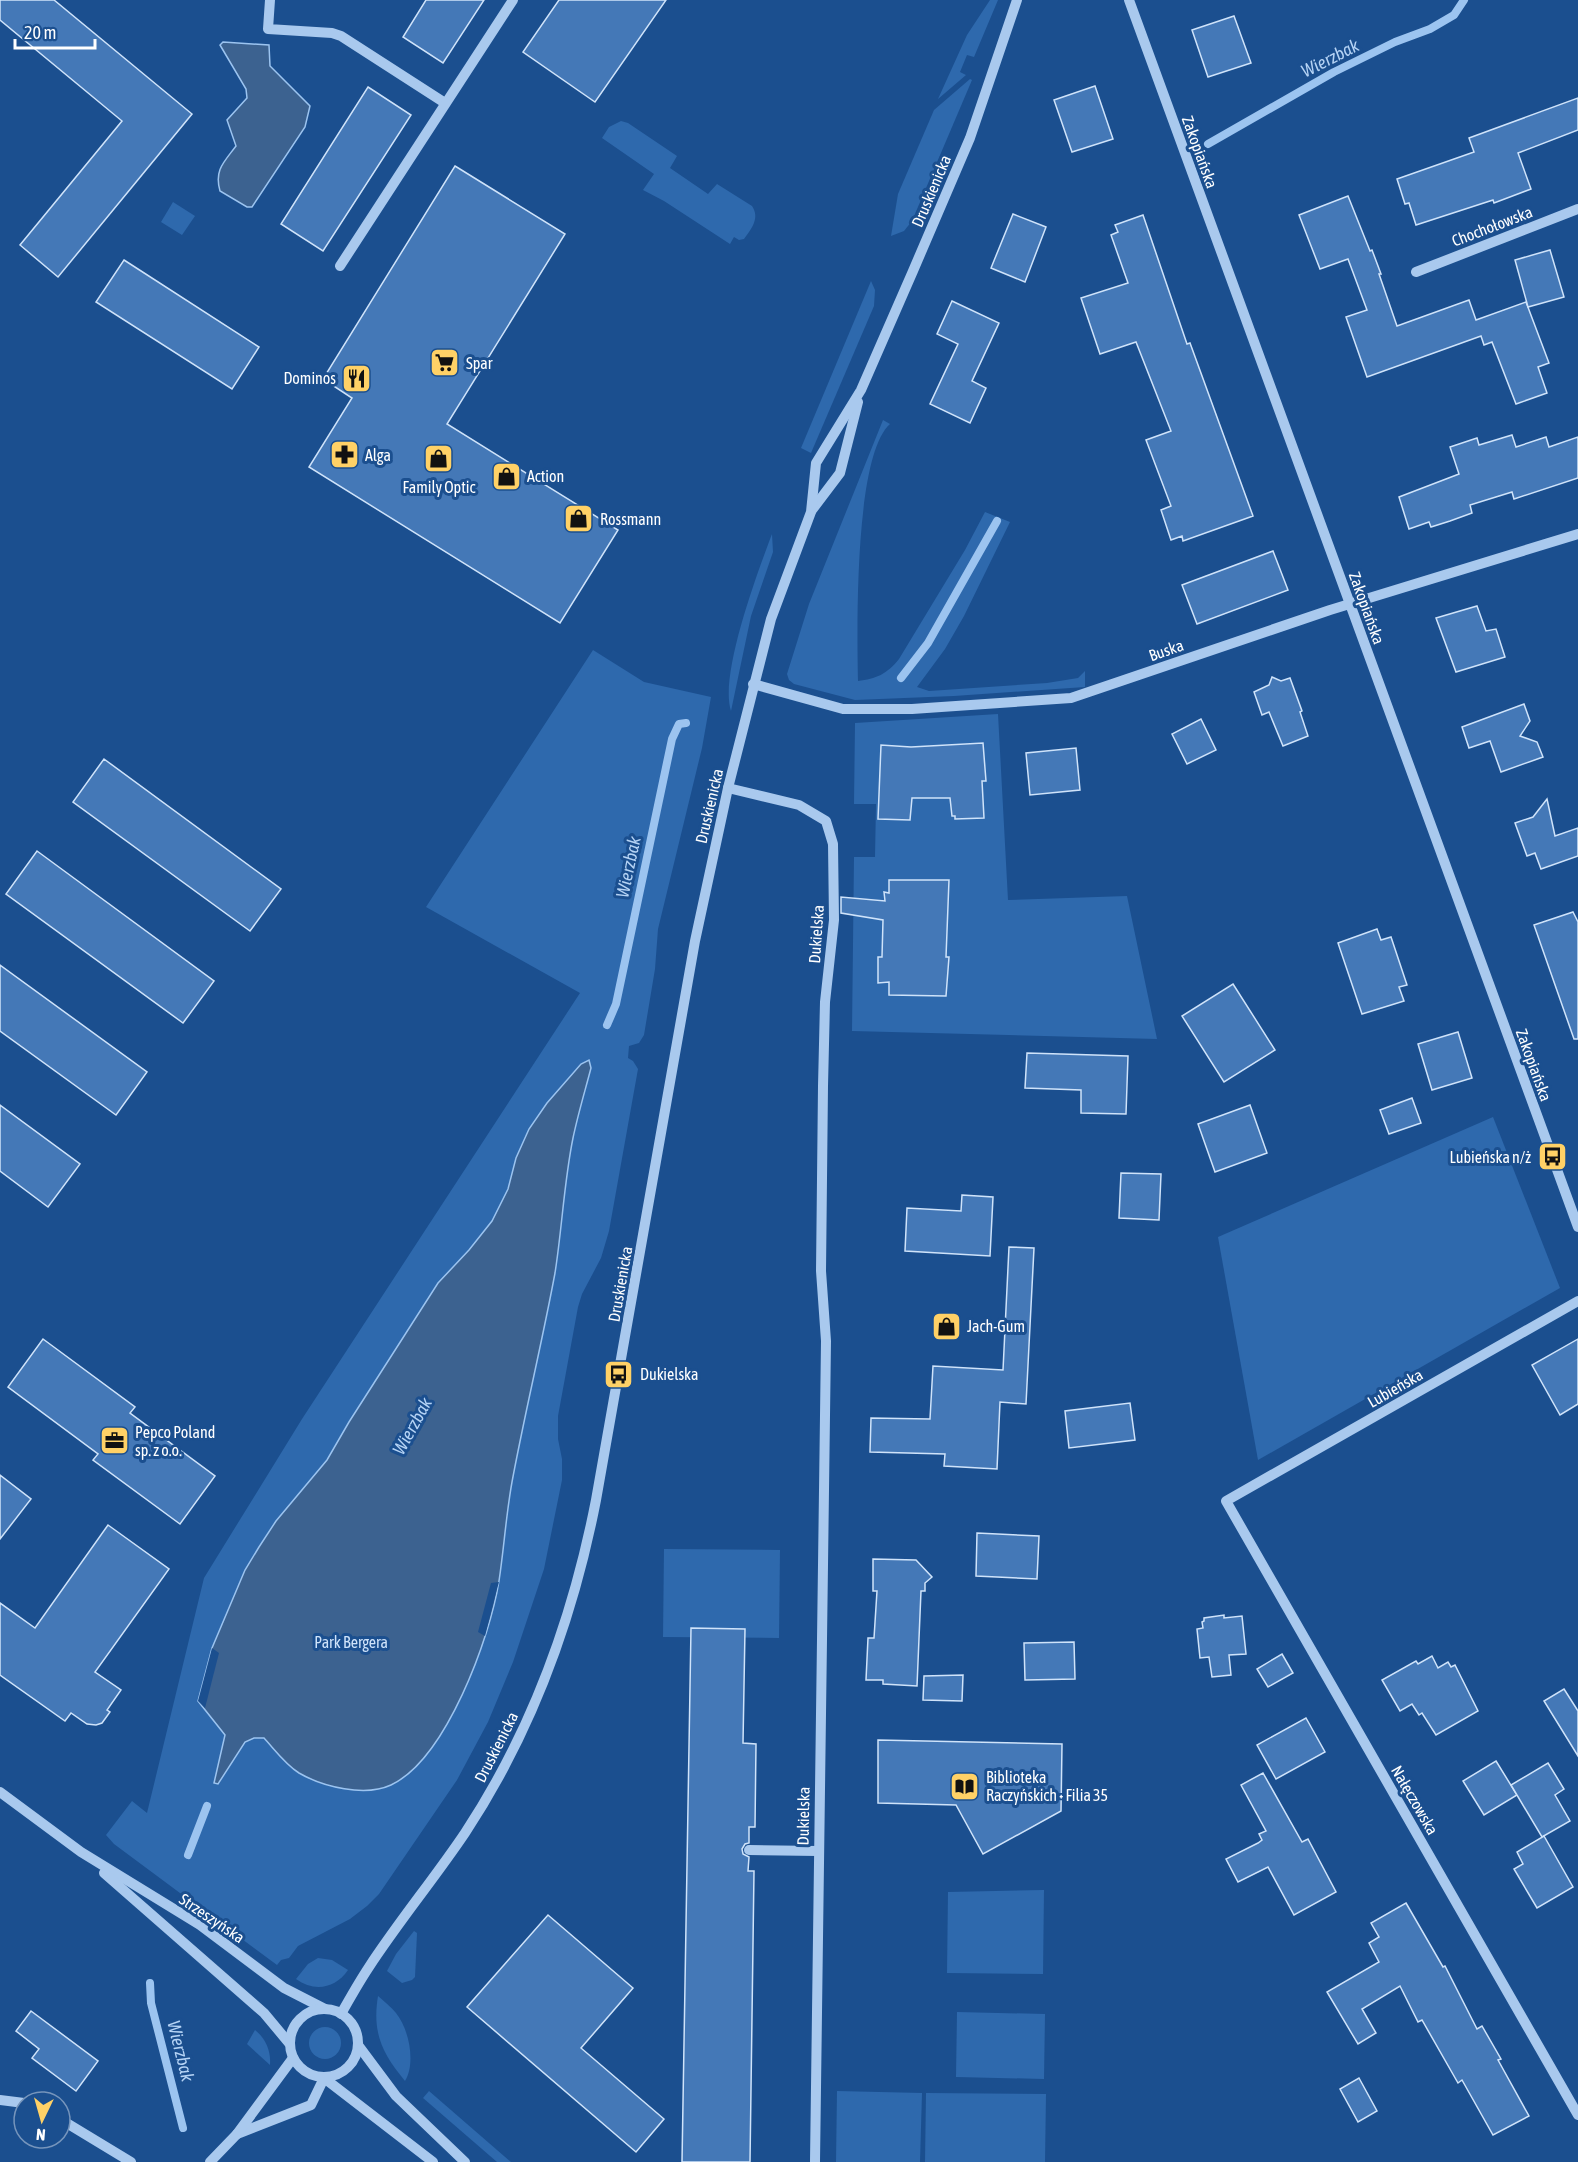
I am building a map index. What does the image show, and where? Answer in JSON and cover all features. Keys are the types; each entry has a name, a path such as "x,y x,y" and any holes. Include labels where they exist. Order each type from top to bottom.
{"street":[{"path":"270,0 268,29 332,33 341,36 445,103"},
{"path":"340,266 513,0"},
{"name":"Druskienicka","path":"341,2014 369,1967 465,1833 504,1768 535,1702 569,1610 597,1500 695,941 728,788 771,619 811,512 816,463 861,390 970,138 1017,0"},
{"name":"Zakopiańska","path":"1129,0 1578,1227"},
{"name":"Chochołowska","path":"1416,272 1578,208"},
{"name":"Druskienicka","path":"811,512 840,473 861,390"},
{"name":"Buska","path":"753,684 852,710 912,709 1071,698 1350,605 1578,534"},
{"name":"Dukielska","path":"728,788 799,805 826,821 833,844 834,920 825,1002 821,1225 821,1271 826,1341 815,2162"},
{"name":"Lubieńska","path":"1226,1501 1578,1301"},
{"name":"Nałęczowska","path":"1226,1501 1578,2115"},
{"name":"Strzeszyńska","path":"0,1792 81,1852 264,2013 289,2043"},
{"path":"749,1850 818,1851"},
{"name":"Strzeszyńska","path":"81,1852 200,1925 284,1988 325,2009"},
{"path":"324,2078 333,2077 347,2068 357,2054 358,2045 354,2027 341,2014 325,2009 316,2010 300,2019 291,2034 289,2043 292,2058 305,2072 324,2078 433,2162"},
{"path":"358,2045 396,2096 465,2162"},
{"path":"210,2162 237,2134 292,2058"},
{"path":"237,2134 311,2105 324,2078"},
{"path":"72,2126 130,2162"}],"green space":[{"path":"990,0 998,0 974,57 967,55 960,72 966,75 938,99 967,35"},
{"path":"970,79 972,80 912,221 904,231 891,236 898,194 934,110"},
{"path":"621,121 628,123 677,156 670,168 708,194 717,184 752,206 755,219 744,239 739,240 734,237 730,244 643,190 654,174 602,138 609,127"},
{"path":"173,202 195,216 182,235 161,222"},
{"path":"871,281 875,290 874,306 811,453 801,448"},
{"path":"883,420 890,424 878,442 870,471 860,546 858,681 881,675 899,659 965,550 985,512 1010,522 964,616 945,649 917,687 929,691 1047,683 1078,678 1085,671 1085,687 855,700 794,684 789,680 787,674 809,604"},
{"path":"772,534 773,552 751,616 731,711 730,673 735,649"},
{"name":"Park Bergera","path":"593,650 644,682 711,697 702,748 658,929 655,969 644,1035 639,1043 629,1046 628,1058 638,1069 609,1231 601,1258 582,1294 578,1307 558,1416 562,1480 544,1569 513,1662 488,1722 457,1780 379,1894 350,1919 298,1946 289,1958 281,1960 277,1965 114,1844 106,1835 132,1801 147,1813 204,1578 302,1419 580,993 426,907"},
{"path":"998,714 1008,900 1127,896 1157,1039 852,1031 854,857 875,857 876,804 854,804 855,723"},
{"path":"1493,1117 1560,1288 1258,1460 1218,1237"},
{"path":"664,1549 780,1550 779,1638 663,1637"},
{"path":"1044,1890 1043,1974 947,1973 948,1892"},
{"path":"414,1931 417,1933 415,1977 402,1983 387,1971 396,1954"},
{"path":"318,1958 332,1960 348,1970 331,1985 310,1986 296,1979 308,1964"},
{"path":"378,1996 401,2020 410,2046 410,2065 405,2081 390,2061 381,2042 376,2021"},
{"path":"957,2012 1045,2014 1044,2079 956,2077"},
{"path":"325,2027 336,2032 341,2043 336,2054 325,2059 314,2054 309,2043 314,2032"},
{"path":"255,2030 267,2046 270,2065 247,2044"},
{"path":"429,2091 511,2162 497,2162 423,2098"},
{"path":"837,2091 922,2093 920,2162 836,2162"},
{"path":"926,2093 1046,2094 1045,2162 925,2162"}],"water":[{"path":"223,42 269,45 270,66 310,106 305,127 252,207 247,207 220,191 218,184 221,167 236,146 227,120 247,98 246,89 220,45"},
{"path":"589,1060 591,1068 570,1155 555,1273 512,1482 494,1605 475,1664 447,1724 430,1750 411,1771 381,1789 344,1789 309,1778 299,1773 280,1757 264,1738 254,1738 245,1742 218,1784 214,1783 225,1735 198,1701 212,1648 245,1570 276,1521 327,1460 438,1283 492,1221 508,1189 516,1158 529,1129 547,1103 581,1064"}],"pier":[{"path":"499,1582 485,1636 478,1632 491,1583"},
{"path":"212,1648 219,1653 205,1708 198,1701"}],"building":[{"path":"0,0 54,0 192,114 58,277 20,245 122,121 0,20"},
{"path":"426,0 484,0 443,63 403,37"},
{"path":"559,0 666,0 595,102 523,52"},
{"path":"1234,16 1251,63 1208,77 1192,30"},
{"path":"1095,86 1113,139 1072,152 1054,100"},
{"path":"368,87 411,115 323,251 281,224"},
{"path":"1578,98 1578,130 1518,153 1531,189 1494,203 1493,200 1416,225 1409,203 1405,204 1397,179 1474,152 1469,138"},
{"path":"455,166 565,234 447,424 618,530 560,623 309,467 352,398 323,379"},
{"path":"1348,196 1370,251 1372,250 1397,326 1469,300 1476,320 1526,302 1549,363 1538,367 1547,393 1516,404 1492,342 1484,345 1481,336 1367,377 1346,317 1367,310 1348,259 1320,269 1299,215"},
{"path":"1013,214 1046,227 1025,282 991,268"},
{"path":"1143,215 1187,344 1190,343 1253,516 1183,541 1182,536 1171,540 1161,510 1171,506 1146,440 1171,431 1136,342 1100,354 1081,298 1128,283 1111,235 1118,232 1115,225"},
{"path":"1550,250 1564,297 1528,307 1515,260"},
{"path":"124,260 259,347 232,389 96,302"},
{"path":"952,301 999,323 972,381 986,388 970,423 930,404 958,344 937,334"},
{"path":"1512,435 1516,447 1546,437 1549,447 1578,437 1578,478 1514,499 1512,492 1470,505 1472,513 1450,521 1431,527 1429,522 1409,529 1399,497 1459,474 1450,447 1477,438 1479,445"},
{"path":"1273,551 1288,590 1197,624 1182,585"},
{"path":"1477,606 1486,631 1496,629 1505,657 1456,672 1436,618"},
{"path":"1272,677 1281,681 1290,678 1308,736 1283,746 1269,712 1262,715 1254,692 1269,685"},
{"path":"1524,704 1530,721 1520,736 1537,742 1543,757 1501,772 1490,741 1469,748 1462,727"},
{"path":"1201,719 1216,750 1187,764 1172,734"},
{"path":"983,743 986,781 982,781 984,818 955,819 955,816 952,816 950,798 912,798 910,820 878,819 881,745 911,747"},
{"path":"1076,748 1080,790 1030,795 1026,753"},
{"path":"104,759 281,889 250,931 73,802"},
{"path":"1547,799 1555,836 1578,828 1578,856 1541,869 1535,853 1527,856 1515,823 1533,817"},
{"path":"37,851 214,981 183,1023 6,894"},
{"path":"889,880 949,880 946,957 949,957 946,996 889,995 889,982 878,983 878,957 882,957 883,920 841,913 841,897 885,901 884,892 889,893"},
{"path":"1573,912 1578,922 1578,1039 1574,1039 1534,925"},
{"path":"1377,929 1381,940 1391,937 1407,985 1399,987 1404,1001 1362,1014 1338,943"},
{"path":"0,965 147,1072 116,1115 0,1031"},
{"path":"1233,984 1275,1050 1224,1082 1182,1016"},
{"path":"1458,1032 1472,1078 1432,1090 1418,1044"},
{"path":"1027,1053 1128,1056 1126,1114 1081,1113 1081,1090 1025,1088"},
{"path":"1412,1098 1421,1123 1389,1134 1380,1110"},
{"path":"0,1105 80,1164 48,1207 0,1171"},
{"path":"1250,1105 1267,1153 1215,1172 1198,1124"},
{"path":"1121,1173 1161,1174 1159,1220 1119,1218"},
{"path":"962,1195 993,1197 990,1256 905,1251 907,1208 961,1211"},
{"path":"1009,1247 1034,1248 1026,1404 1000,1402 997,1469 944,1466 945,1454 870,1452 871,1418 930,1419 933,1366 1003,1370"},
{"path":"43,1339 135,1407 130,1413 215,1476 180,1524 93,1460 98,1454 8,1387"},
{"path":"1578,1339 1578,1404 1560,1415 1532,1365"},
{"path":"1130,1403 1135,1440 1069,1448 1065,1411"},
{"path":"0,1475 31,1499 0,1539"},
{"path":"108,1525 169,1569 95,1672 121,1690 107,1710 110,1712 102,1723 96,1725 87,1724 71,1713 65,1721 0,1675 0,1603 35,1628"},
{"path":"977,1533 1039,1536 1037,1579 976,1576"},
{"path":"873,1559 916,1560 932,1577 925,1583 925,1591 921,1591 917,1686 883,1684 883,1680 866,1680 868,1638 874,1638 877,1591 873,1591"},
{"path":"1224,1615 1224,1618 1242,1616 1246,1654 1229,1655 1231,1675 1212,1677 1209,1657 1200,1658 1197,1629 1203,1628 1204,1618"},
{"path":"691,1628 745,1629 743,1743 756,1744 755,1827 749,1827 749,1843 745,1844 742,1849 743,1854 749,1857 748,1871 754,1871 750,2162 682,2162"},
{"path":"1074,1642 1075,1679 1025,1680 1024,1643"},
{"path":"1282,1654 1293,1673 1268,1687 1257,1669"},
{"path":"1432,1656 1438,1668 1448,1662 1451,1667 1455,1665 1478,1711 1436,1735 1422,1713 1419,1715 1412,1704 1400,1711 1382,1680 1416,1661 1418,1664"},
{"path":"963,1675 962,1701 923,1700 924,1676"},
{"path":"1564,1689 1578,1711 1578,1756 1544,1701"},
{"path":"1306,1718 1325,1752 1276,1779 1257,1745"},
{"path":"878,1740 1062,1744 1061,1811 983,1854 956,1805 878,1803"},
{"path":"1496,1761 1517,1795 1484,1815 1463,1781"},
{"path":"1548,1763 1564,1789 1555,1795 1570,1821 1542,1837 1511,1785"},
{"path":"1263,1773 1302,1842 1308,1839 1336,1892 1294,1915 1268,1867 1238,1882 1226,1859 1258,1843 1262,1840 1259,1834 1266,1831 1241,1785"},
{"path":"1544,1836 1573,1887 1537,1908 1514,1869 1523,1864 1517,1852"},
{"path":"1406,1903 1443,1967 1445,1966 1477,2029 1482,2026 1529,2116 1493,2135 1462,2080 1458,2083 1422,2020 1418,2022 1400,1986 1362,2009 1376,2033 1358,2044 1327,1992 1379,1962 1369,1943 1379,1937 1371,1923"},
{"path":"548,1915 633,1988 581,2048 664,2119 636,2152 467,2007"},
{"path":"31,2011 98,2061 76,2091 32,2058 39,2049 16,2031"},
{"path":"1359,2078 1377,2111 1358,2122 1340,2089"}],"waterway":[{"name":"Wierzbak","path":"1208,144 1334,72 1395,42 1430,29 1454,15 1464,0"},
{"name":"Wierzbak","path":"901,678 928,643 997,521"},
{"name":"Wierzbak","path":"607,1025 616,1004 672,739 679,724 686,723"},
{"name":"Wierzbak","path":"188,1855 207,1806"},
{"name":"Wierzbak","path":"150,1983 151,2003 183,2128"}],"place":[{"name":"Spar","path":"445,363"},
{"name":"Dominos","path":"357,378"},
{"name":"Alga","path":"344,455"},
{"name":"Family Optic","path":"439,459"},
{"name":"Action","path":"506,476"},
{"name":"Rossmann","path":"579,519"},
{"name":"Lubieńska n/ż","path":"1552,1157"},
{"name":"Jach-Gum","path":"946,1326"},
{"name":"Dukielska","path":"619,1374"},
{"name":"Pepco Poland sp. z o.o.","path":"114,1441"},
{"name":"Biblioteka Raczyńskich - Filia 35","path":"965,1786"}]}
